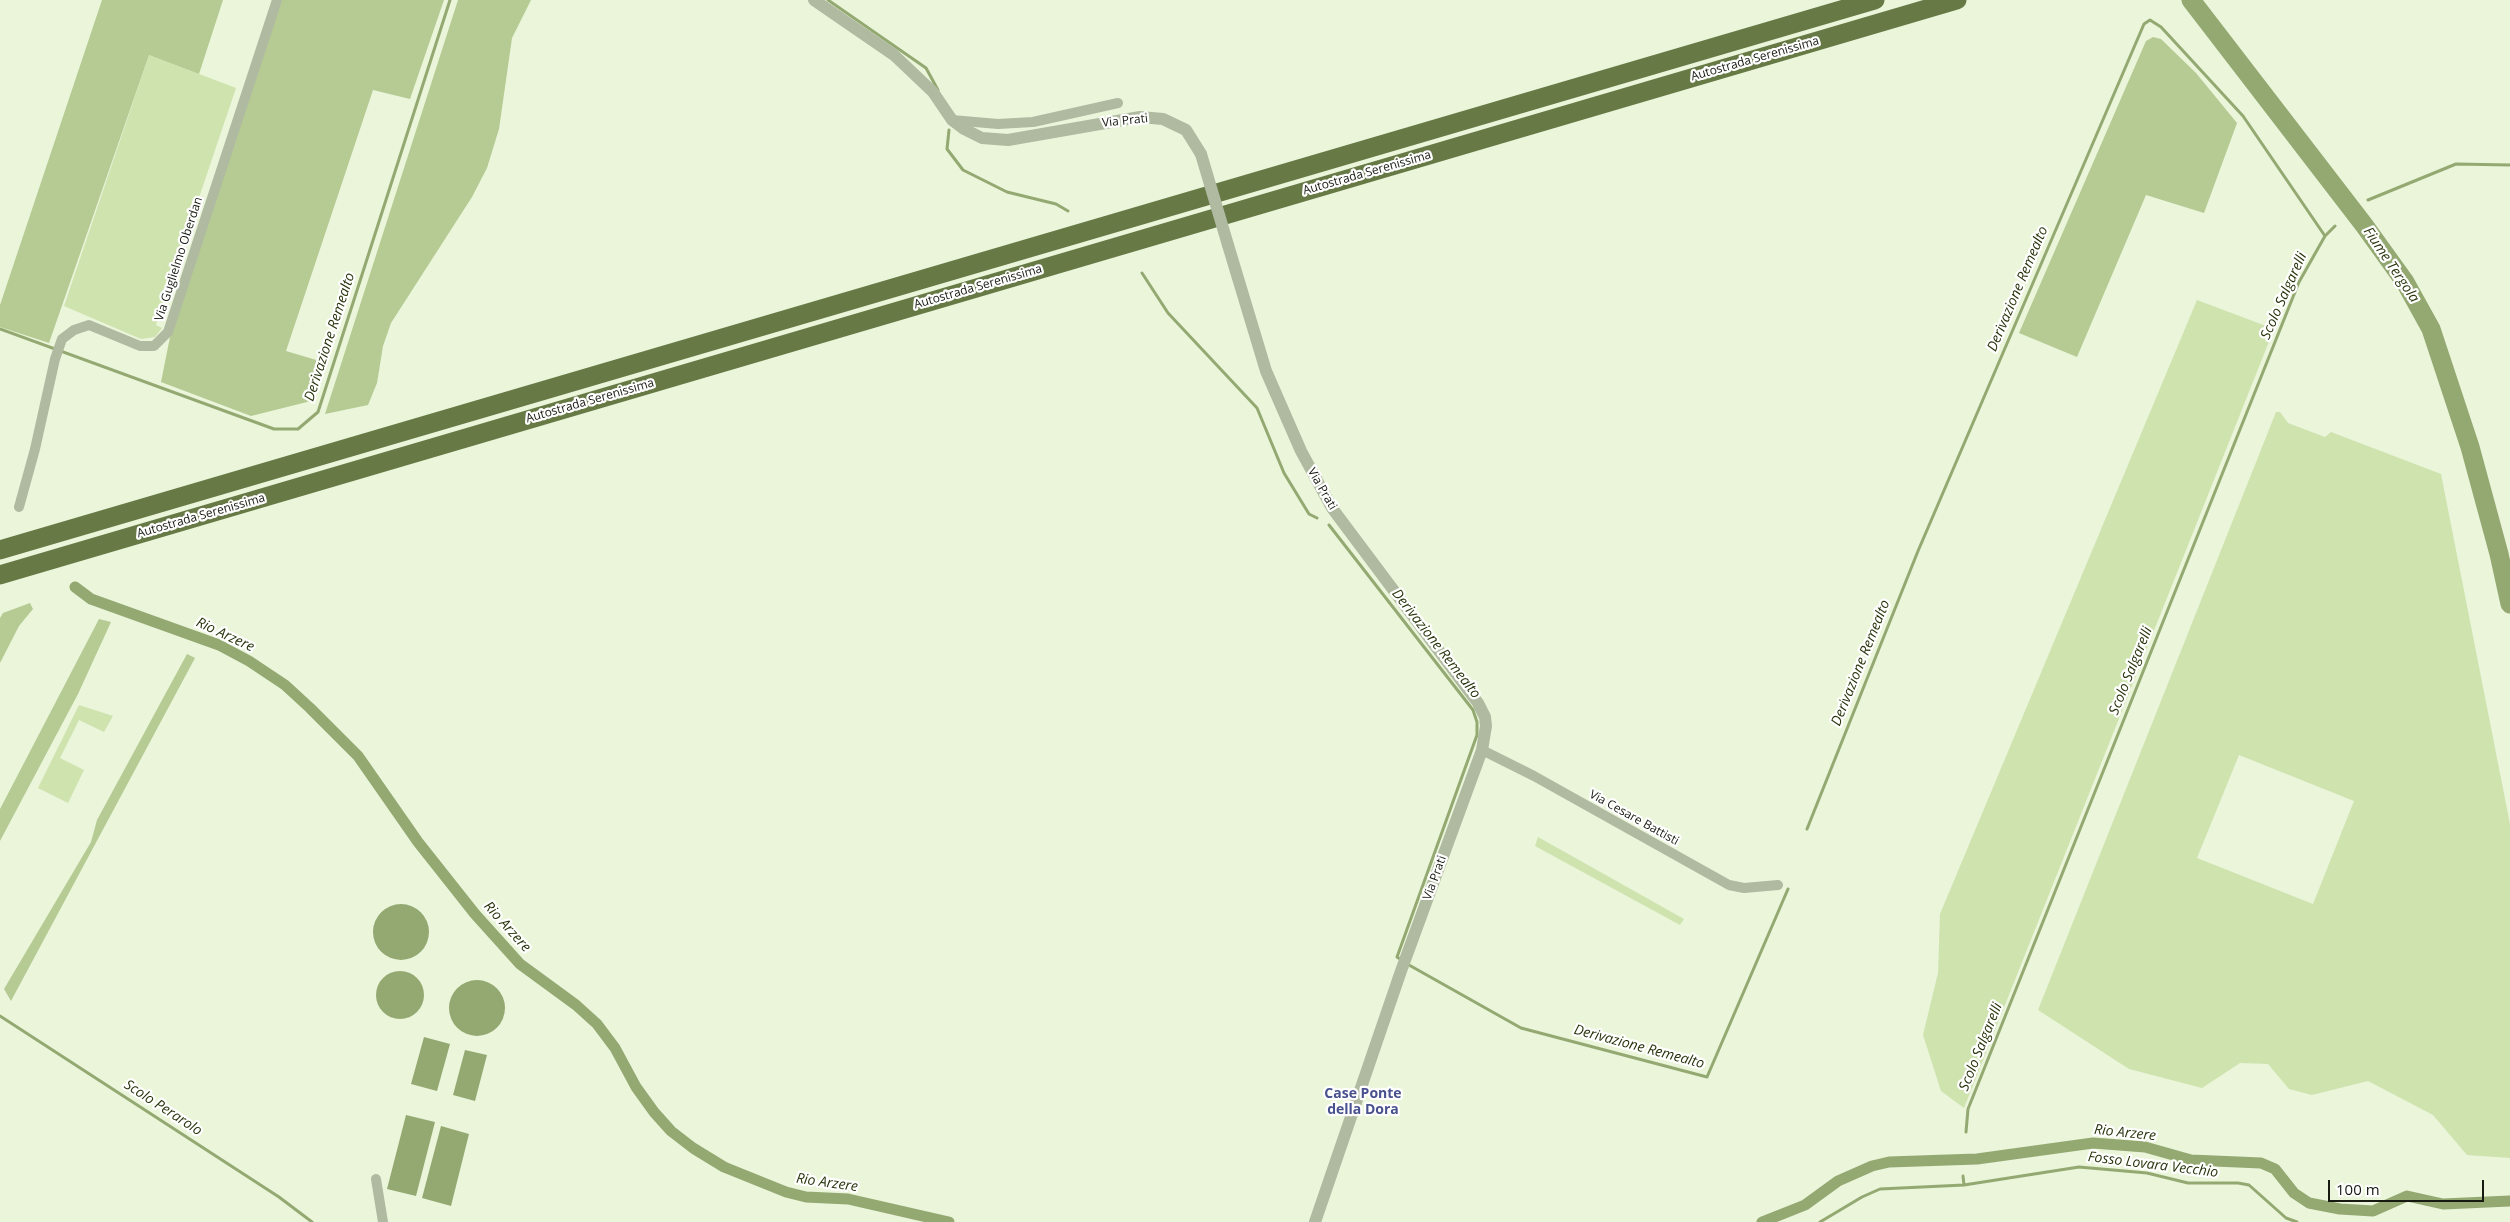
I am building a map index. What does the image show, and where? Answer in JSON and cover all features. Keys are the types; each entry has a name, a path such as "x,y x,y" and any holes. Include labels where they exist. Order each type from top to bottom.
{"highway":[{"name":"Autostrada Serenissima","path":"0,550 1875,0"},
{"name":"Autostrada Serenissima","path":"0,575 1957,0"}],"street":[{"name":"Via Guglielmo Oberdan","path":"19,507 35,449 54,359 62,339 74,330 89,325 140,346 154,346 168,332 277,0"},
{"name":"Via Prati","path":"814,0 894,55 933,92 952,120 964,129 982,138 1008,140 1140,117 1163,119 1186,130 1201,154 1266,370 1301,451 1332,508 1482,709 1486,726 1482,750 1401,971 1316,1222"},
{"path":"952,120 998,124 1033,122 1118,103"},
{"name":"Via Cesare Battisti","path":"1482,750 1729,885 1744,888 1778,885"},
{"path":"376,1179 383,1222"}],"shaded area":[{"path":"102,0 223,0 199,74 149,55 49,343 0,327 0,305"},
{"path":"281,0 444,0 410,99 373,90 286,351 323,362 311,401 251,416 161,382 170,337"},
{"path":"458,0 531,0 512,38 499,129 487,168 472,197 391,323 383,346 377,383 368,405 325,414"},
{"path":"2153,37 2161,39 2196,73 2237,123 2204,213 2146,195 2077,357 2019,333 2146,41"},
{"path":"149,55 236,88 156,325 162,328 155,337 141,339 64,306"},
{"path":"2197,300 2274,329 1964,1108 1941,1091 1923,1035 1938,973 1940,914"},
{"path":"2276,412 2280,412 2288,423 2325,437 2331,432 2441,474 2510,824 2510,1158 2467,1155 2433,1115 2368,1081 2312,1095 2289,1089 2268,1064 2240,1063 2202,1088 2129,1069 2038,1010","holes":["2239,755 2354,801 2313,904 2197,858"]},
{"path":"30,603 33,609 19,626 0,663 0,618 3,613"},
{"path":"99,619 111,622 78,694 0,841 0,809"},
{"path":"187,654 195,658 11,1001 4,989 91,842 97,820"},
{"path":"79,705 113,716 104,732 79,720 60,758 84,770 68,803 38,788"},
{"path":"1538,837 1684,919 1680,925 1535,846"},
{"path":"401,904 412,906 421,912 427,921 429,932 427,943 421,952 412,958 401,960 390,958 381,952 375,943 373,932 375,921 381,912 390,906"},
{"path":"395,971 405,971 417,978 424,990 424,1000 417,1012 405,1019 395,1019 387,1015 380,1008 376,1000 376,990 380,982 387,975"},
{"path":"477,980 488,982 497,988 503,997 505,1008 503,1019 497,1028 488,1034 477,1036 466,1034 457,1028 451,1019 449,1008 451,997 457,988 466,982"},
{"path":"424,1037 450,1044 437,1091 411,1084"},
{"path":"465,1050 487,1055 475,1101 453,1095"},
{"path":"406,1115 435,1122 416,1196 387,1189"},
{"path":"441,1126 469,1134 451,1206 422,1198"}],"waterway":[{"name":"Derivazione Remealto","path":"0,329 274,429 298,429 318,412 450,0"},
{"name":"Derivazione Remealto","path":"828,0 926,68 938,90"},
{"name":"Fiume Tergola","path":"2191,0 2364,225 2405,282 2431,329 2470,447 2499,554 2510,604"},
{"name":"Derivazione Remealto","path":"1807,829 1918,551 2144,24 2150,20 2161,27 2243,116 2325,236"},
{"name":"Derivazione Remealto","path":"949,130 947,149 963,170 1007,192 1056,204 1068,211"},
{"path":"2368,200 2456,164 2510,165"},
{"name":"Scolo Salgarelli","path":"1966,1132 1968,1109 2299,282 2325,236 2335,226"},
{"name":"Derivazione Remealto","path":"1142,273 1168,313 1257,408 1284,473 1309,514 1317,518"},
{"name":"Derivazione Remealto","path":"1329,525 1473,710 1477,722 1477,735 1397,957 1400,959"},
{"name":"Rio Arzere","path":"75,587 91,599 219,645 249,661 285,685 358,756 418,842 475,914 520,964 576,1005 597,1024 615,1048 636,1087 654,1112 671,1131 693,1148 724,1167 786,1192 806,1197 848,1199 949,1222"},
{"name":"Derivazione Remealto","path":"1409,965 1521,1028 1707,1077 1788,889"},
{"name":"Scolo Perarolo","path":"0,1016 279,1197 312,1222"},
{"name":"Rio Arzere","path":"1762,1222 1805,1205 1838,1181 1872,1166 1889,1162 1977,1159 2093,1143 2145,1147 2191,1160 2261,1163 2275,1169 2294,1193 2309,1203 2340,1209 2373,1211 2407,1196 2443,1204 2510,1201"},
{"name":"Fosso Lovara Vecchio","path":"1820,1222 1862,1197 1880,1189 1964,1185 2079,1167 2147,1173 2188,1183 2238,1183 2249,1185 2286,1218 2297,1222"},
{"name":"Scolo Salgarelli","path":"1963,1176 1964,1185"}],"district":[{"name":"Case Ponte della Dora","path":"1363,1102"}]}
